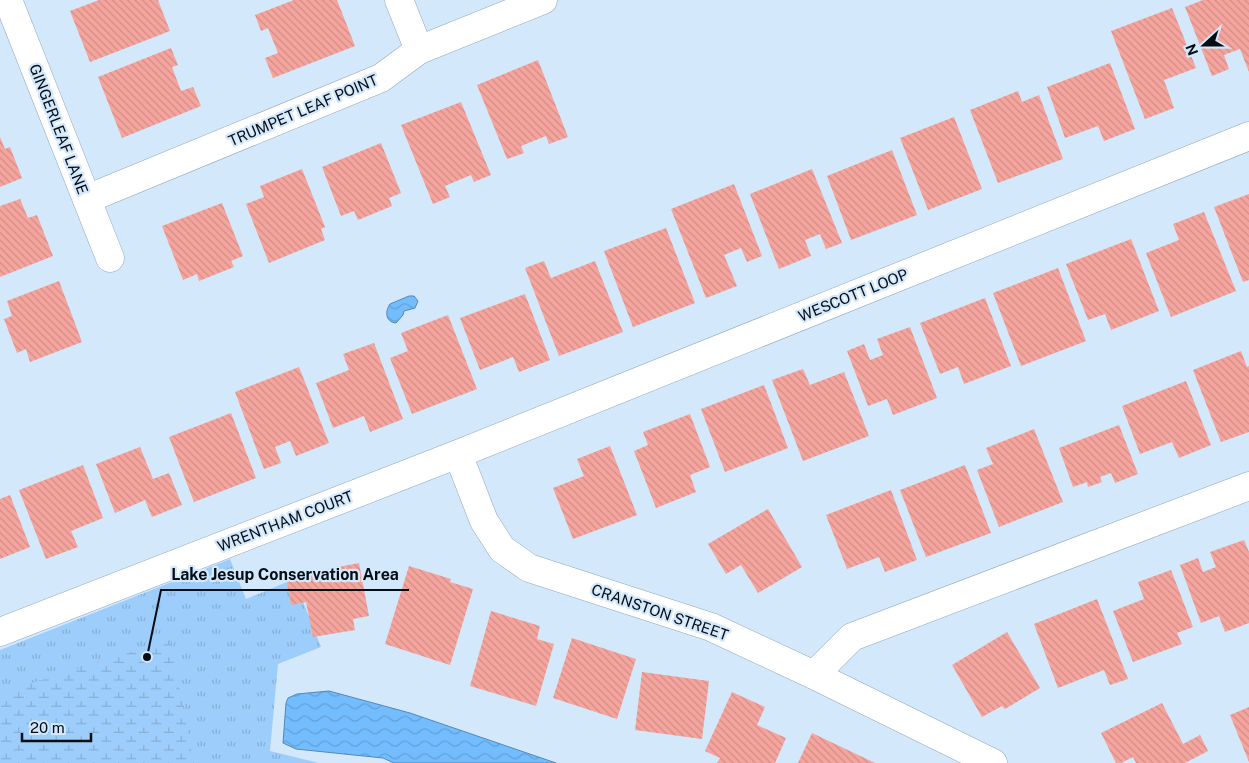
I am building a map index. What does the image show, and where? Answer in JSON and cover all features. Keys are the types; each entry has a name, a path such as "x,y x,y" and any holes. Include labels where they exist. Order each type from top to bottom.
{"street":[{"name":"GINGERLEAF LANE","path":"8,0 110,258"},
{"path":"399,0 420,50"},
{"name":"TRUMPET LEAF POINT","path":"87,199 381,78 420,50 543,0"},
{"name":"WESCOTT LOOP","path":"458,454 1249,136"},
{"name":"WRENTHAM COURT","path":"0,632 458,454"},
{"name":"CRANSTON STREET","path":"458,454 484,521 502,549 530,568 712,627 993,763"},
{"path":"814,675 852,637 1249,486"}],"green space":[{"path":"230,559 246,599 294,579 321,647 278,664 270,751 319,763 0,763 0,650"},
{"path":"170,640 194,763 0,763 0,693"}],"water":[{"path":"409,296 414,296 418,301 415,308 404,311 396,323 390,321 387,316 387,310 390,304"},
{"path":"329,691 410,713 556,763 394,763 383,758 296,749 283,743 288,698 297,694"}],"building":[{"path":"99,0 158,0 170,31 90,62 70,11"},
{"path":"294,0 337,0 355,46 273,78 265,58 278,53 268,28 261,31 255,15"},
{"path":"1203,0 1249,0 1249,72 1240,49 1224,55 1229,69 1212,76 1185,7"},
{"path":"1172,8 1196,68 1164,80 1174,108 1145,119 1111,31"},
{"path":"171,48 178,65 172,67 181,91 193,87 201,106 122,138 98,77"},
{"path":"538,60 568,137 549,144 546,136 521,146 524,153 507,159 477,85"},
{"path":"1110,63 1135,129 1104,141 1098,126 1065,138 1047,87"},
{"path":"1018,91 1022,102 1039,95 1063,159 998,183 970,110"},
{"path":"461,102 491,175 474,182 471,175 445,186 450,197 433,204 401,125"},
{"path":"954,117 982,189 928,210 900,138"},
{"path":"0,137 5,149 10,147 22,178 0,187"},
{"path":"381,143 401,193 389,198 392,206 358,220 354,211 341,216 322,167"},
{"path":"892,150 917,215 851,240 827,176"},
{"path":"302,169 325,227 321,229 325,240 269,263 246,204 264,197 260,186"},
{"path":"812,169 842,243 826,249 820,234 805,240 811,256 779,269 750,194"},
{"path":"734,184 762,256 747,262 741,248 724,255 737,286 706,298 671,209"},
{"path":"1249,194 1249,280 1243,282 1214,207"},
{"path":"20,199 28,218 37,215 53,256 0,277 0,206"},
{"path":"222,203 243,256 231,261 234,267 199,281 197,274 183,280 162,226"},
{"path":"1204,212 1236,291 1171,317 1146,253 1179,240 1173,224"},
{"path":"666,228 695,303 633,327 604,251"},
{"path":"1131,239 1159,311 1111,330 1105,314 1088,320 1066,264"},
{"path":"544,261 551,278 595,261 623,332 559,356 525,268"},
{"path":"1058,268 1086,341 1021,366 993,293"},
{"path":"59,281 82,342 30,362 26,349 17,353 4,319 12,316 7,301"},
{"path":"525,294 550,360 519,372 513,357 480,370 460,318"},
{"path":"985,298 1011,366 964,384 958,367 940,374 920,323"},
{"path":"448,315 477,389 412,414 390,358 408,351 401,333"},
{"path":"910,327 937,398 893,415 887,399 868,406 847,351 864,344 870,360 883,355 877,339"},
{"path":"374,343 403,419 370,432 364,416 333,428 316,383 349,370 343,354"},
{"path":"1241,351 1247,367 1249,366 1249,432 1221,442 1193,370"},
{"path":"299,367 329,443 296,456 290,441 275,447 281,463 264,469 235,392"},
{"path":"803,369 810,385 844,372 869,436 803,461 772,380"},
{"path":"1186,381 1211,445 1179,458 1172,442 1140,454 1122,406"},
{"path":"764,385 788,448 725,472 701,409"},
{"path":"231,413 256,478 194,502 169,437"},
{"path":"690,414 710,467 690,475 696,492 656,508 634,451 648,445 643,432"},
{"path":"1119,425 1138,474 1115,483 1111,473 1100,477 1102,482 1088,487 1087,482 1073,487 1059,448"},
{"path":"1034,429 1063,502 999,527 977,470 993,464 986,448"},
{"path":"610,446 637,515 573,539 553,488 584,476 577,459"},
{"path":"140,447 153,479 169,473 182,505 152,517 145,500 115,513 96,464"},
{"path":"83,465 103,518 71,531 78,547 46,559 19,490"},
{"path":"965,465 991,533 926,557 900,490"},
{"path":"891,490 917,560 885,572 879,557 847,569 826,515"},
{"path":"10,495 30,547 0,559 0,499"},
{"path":"768,509 802,567 758,593 741,565 726,574 708,544"},
{"path":"1244,540 1249,552 1249,623 1225,632 1219,616 1201,623 1180,565 1198,558 1203,572 1216,567 1210,552"},
{"path":"359,563 369,616 353,619 355,630 313,637 306,602 291,605 286,577"},
{"path":"409,566 451,579 450,582 473,589 450,665 385,644"},
{"path":"1171,570 1193,627 1177,633 1182,644 1133,662 1113,611 1144,599 1138,582"},
{"path":"1097,599 1128,679 1110,685 1104,670 1058,688 1034,624"},
{"path":"491,611 540,626 537,639 554,644 536,706 470,686"},
{"path":"1007,632 1040,688 1005,709 1002,706 982,717 952,665"},
{"path":"572,638 636,659 617,719 553,698"},
{"path":"642,672 709,681 702,739 635,730"},
{"path":"732,692 765,707 757,725 786,738 775,763 717,763 720,758 705,751"},
{"path":"1162,703 1183,744 1200,735 1208,751 1185,763 1136,763 1133,757 1121,763 1116,763 1101,733"},
{"path":"1249,707 1249,762 1230,715"},
{"path":"812,733 875,763 798,763"}],"place":[{"name":"Lake Jesup Conservation Area","path":"147,657"}]}
